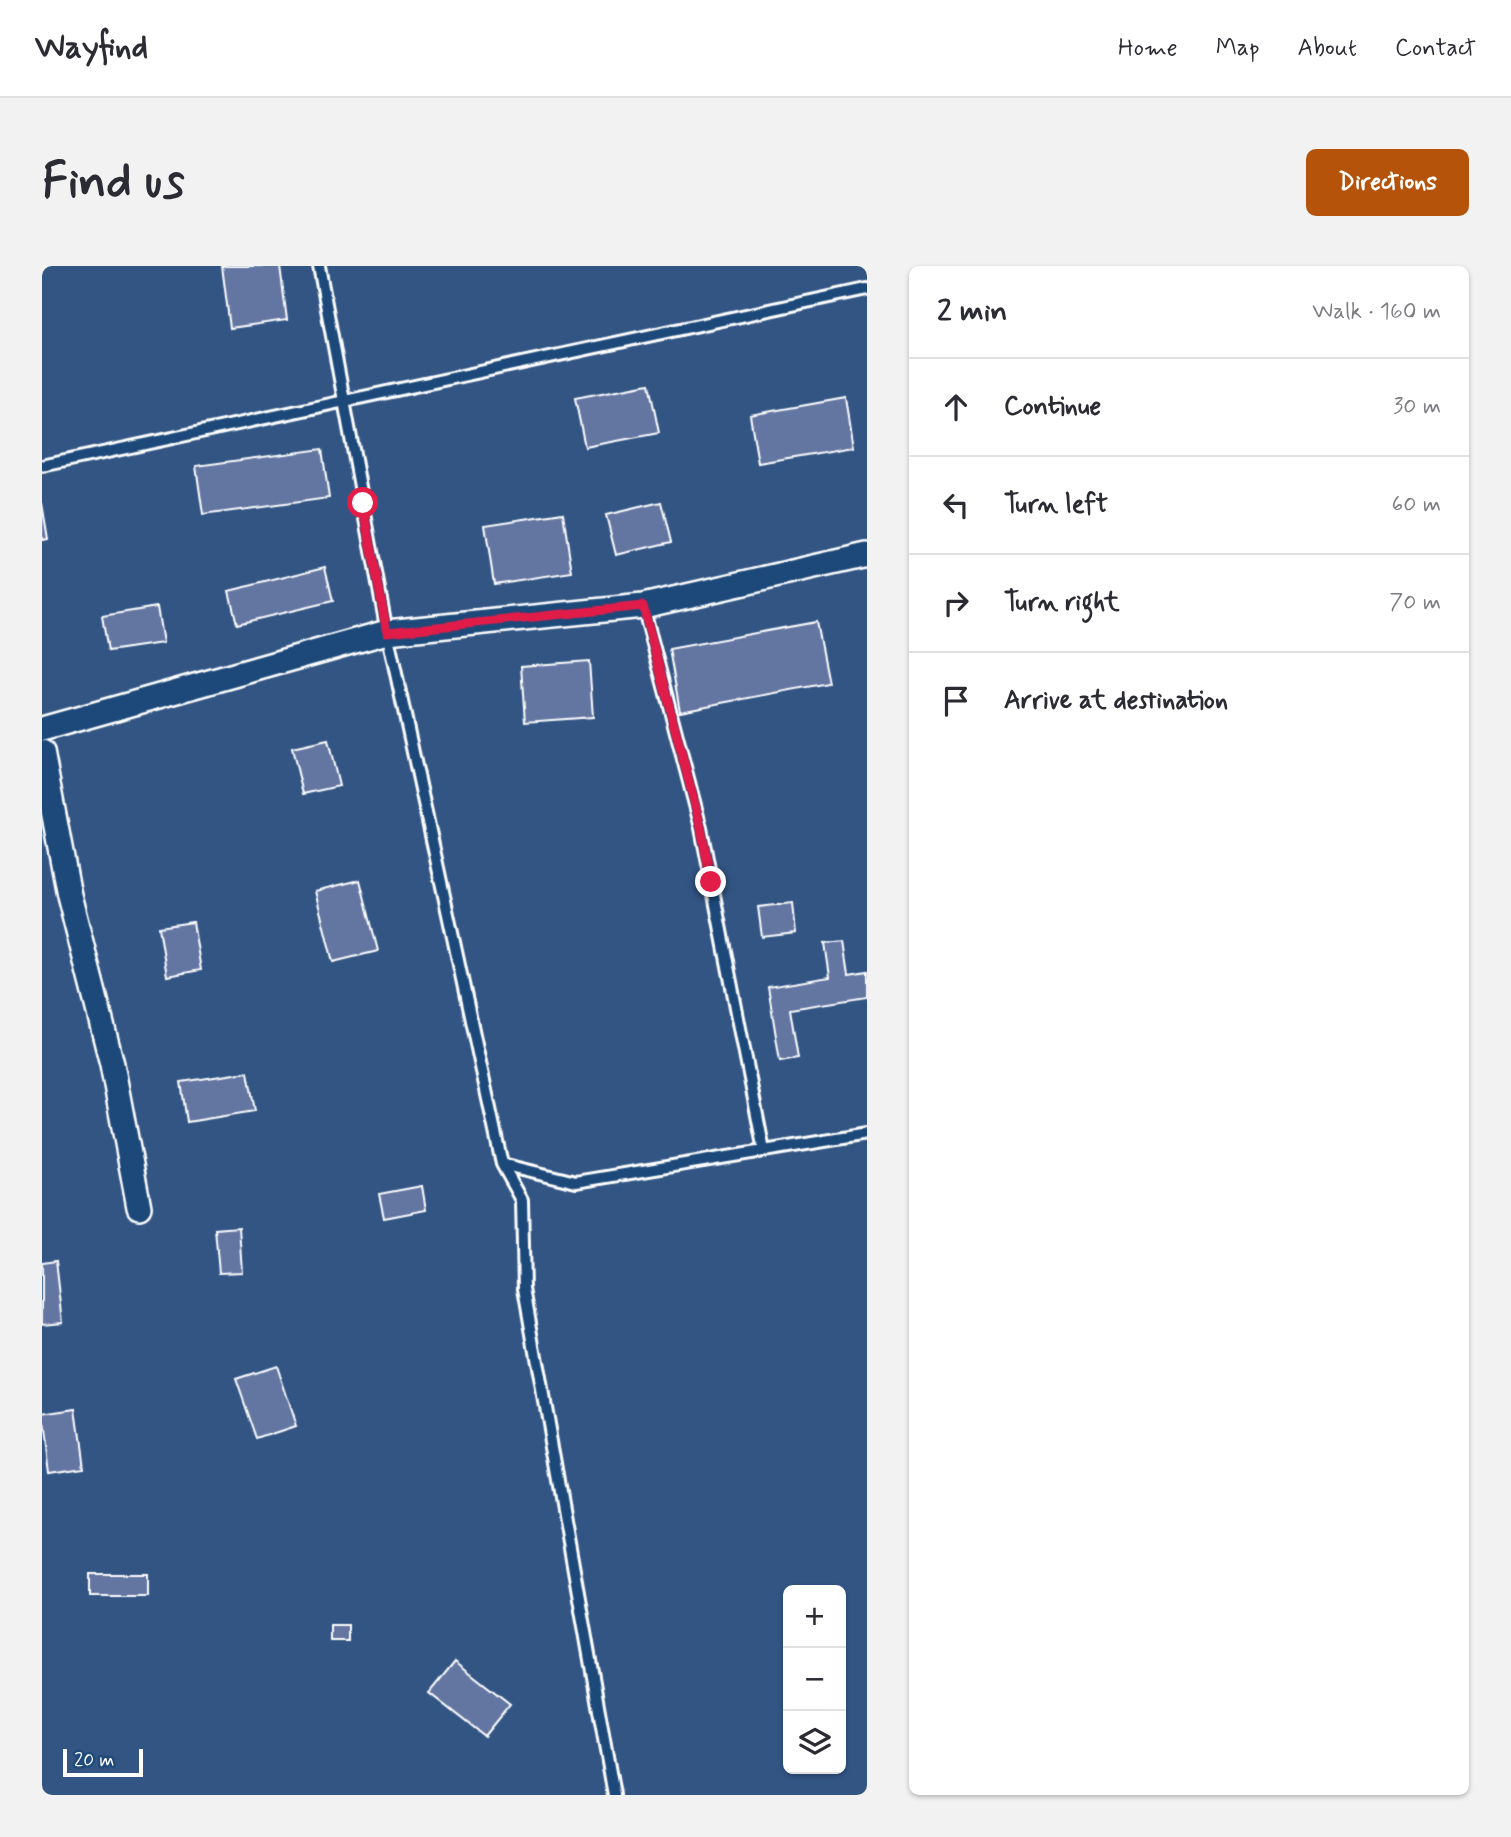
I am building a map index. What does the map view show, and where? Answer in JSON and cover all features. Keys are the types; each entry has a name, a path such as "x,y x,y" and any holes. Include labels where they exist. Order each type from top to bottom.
{"street":[{"path":"42,729 387,632 643,606 867,555"},
{"path":"42,752 69,895 112,1064 139,1207"}],"lane":[{"path":"319,266 387,632 502,1164 522,1200 524,1289 614,1795"},
{"path":"42,466 867,289"},
{"path":"643,606 701,828 764,1151"},
{"path":"502,1164 576,1182 867,1134"}],"building":[{"path":"222,266 280,266 287,320 230,328"},
{"path":"649,384 659,433 585,447 575,398"},
{"path":"846,398 854,447 758,463 750,415"},
{"path":"322,449 329,498 203,515 196,466"},
{"path":"661,502 671,542 616,555 606,515"},
{"path":"42,503 48,539 42,540"},
{"path":"563,513 572,572 494,584 485,525"},
{"path":"325,567 333,601 237,624 229,591"},
{"path":"157,607 163,643 108,651 102,616"},
{"path":"816,622 828,683 680,711 669,649"},
{"path":"589,661 593,717 525,722 521,666"},
{"path":"328,740 339,786 303,794 292,748"},
{"path":"360,880 378,951 333,962 315,891"},
{"path":"793,903 796,933 762,937 758,907"},
{"path":"193,922 201,970 167,976 159,927"},
{"path":"844,941 849,974 867,971 867,997 790,1009 798,1058 780,1061 768,987 830,977 825,943"},
{"path":"248,1072 255,1111 187,1122 181,1082"},
{"path":"422,1186 426,1210 384,1218 379,1194"},
{"path":"239,1227 242,1272 219,1273 215,1229"},
{"path":"56,1261 63,1322 42,1324 42,1263"},
{"path":"276,1366 296,1426 257,1439 236,1379"},
{"path":"76,1409 84,1466 49,1471 42,1414"},
{"path":"90,1574 148,1574 148,1596 90,1596"},
{"path":"330,1625 348,1625 348,1641 330,1641"},
{"path":"455,1661 510,1704 484,1736 429,1693"}],"route":[{"path":"363,503 387,632 643,606 701,828 711,882"}]}
